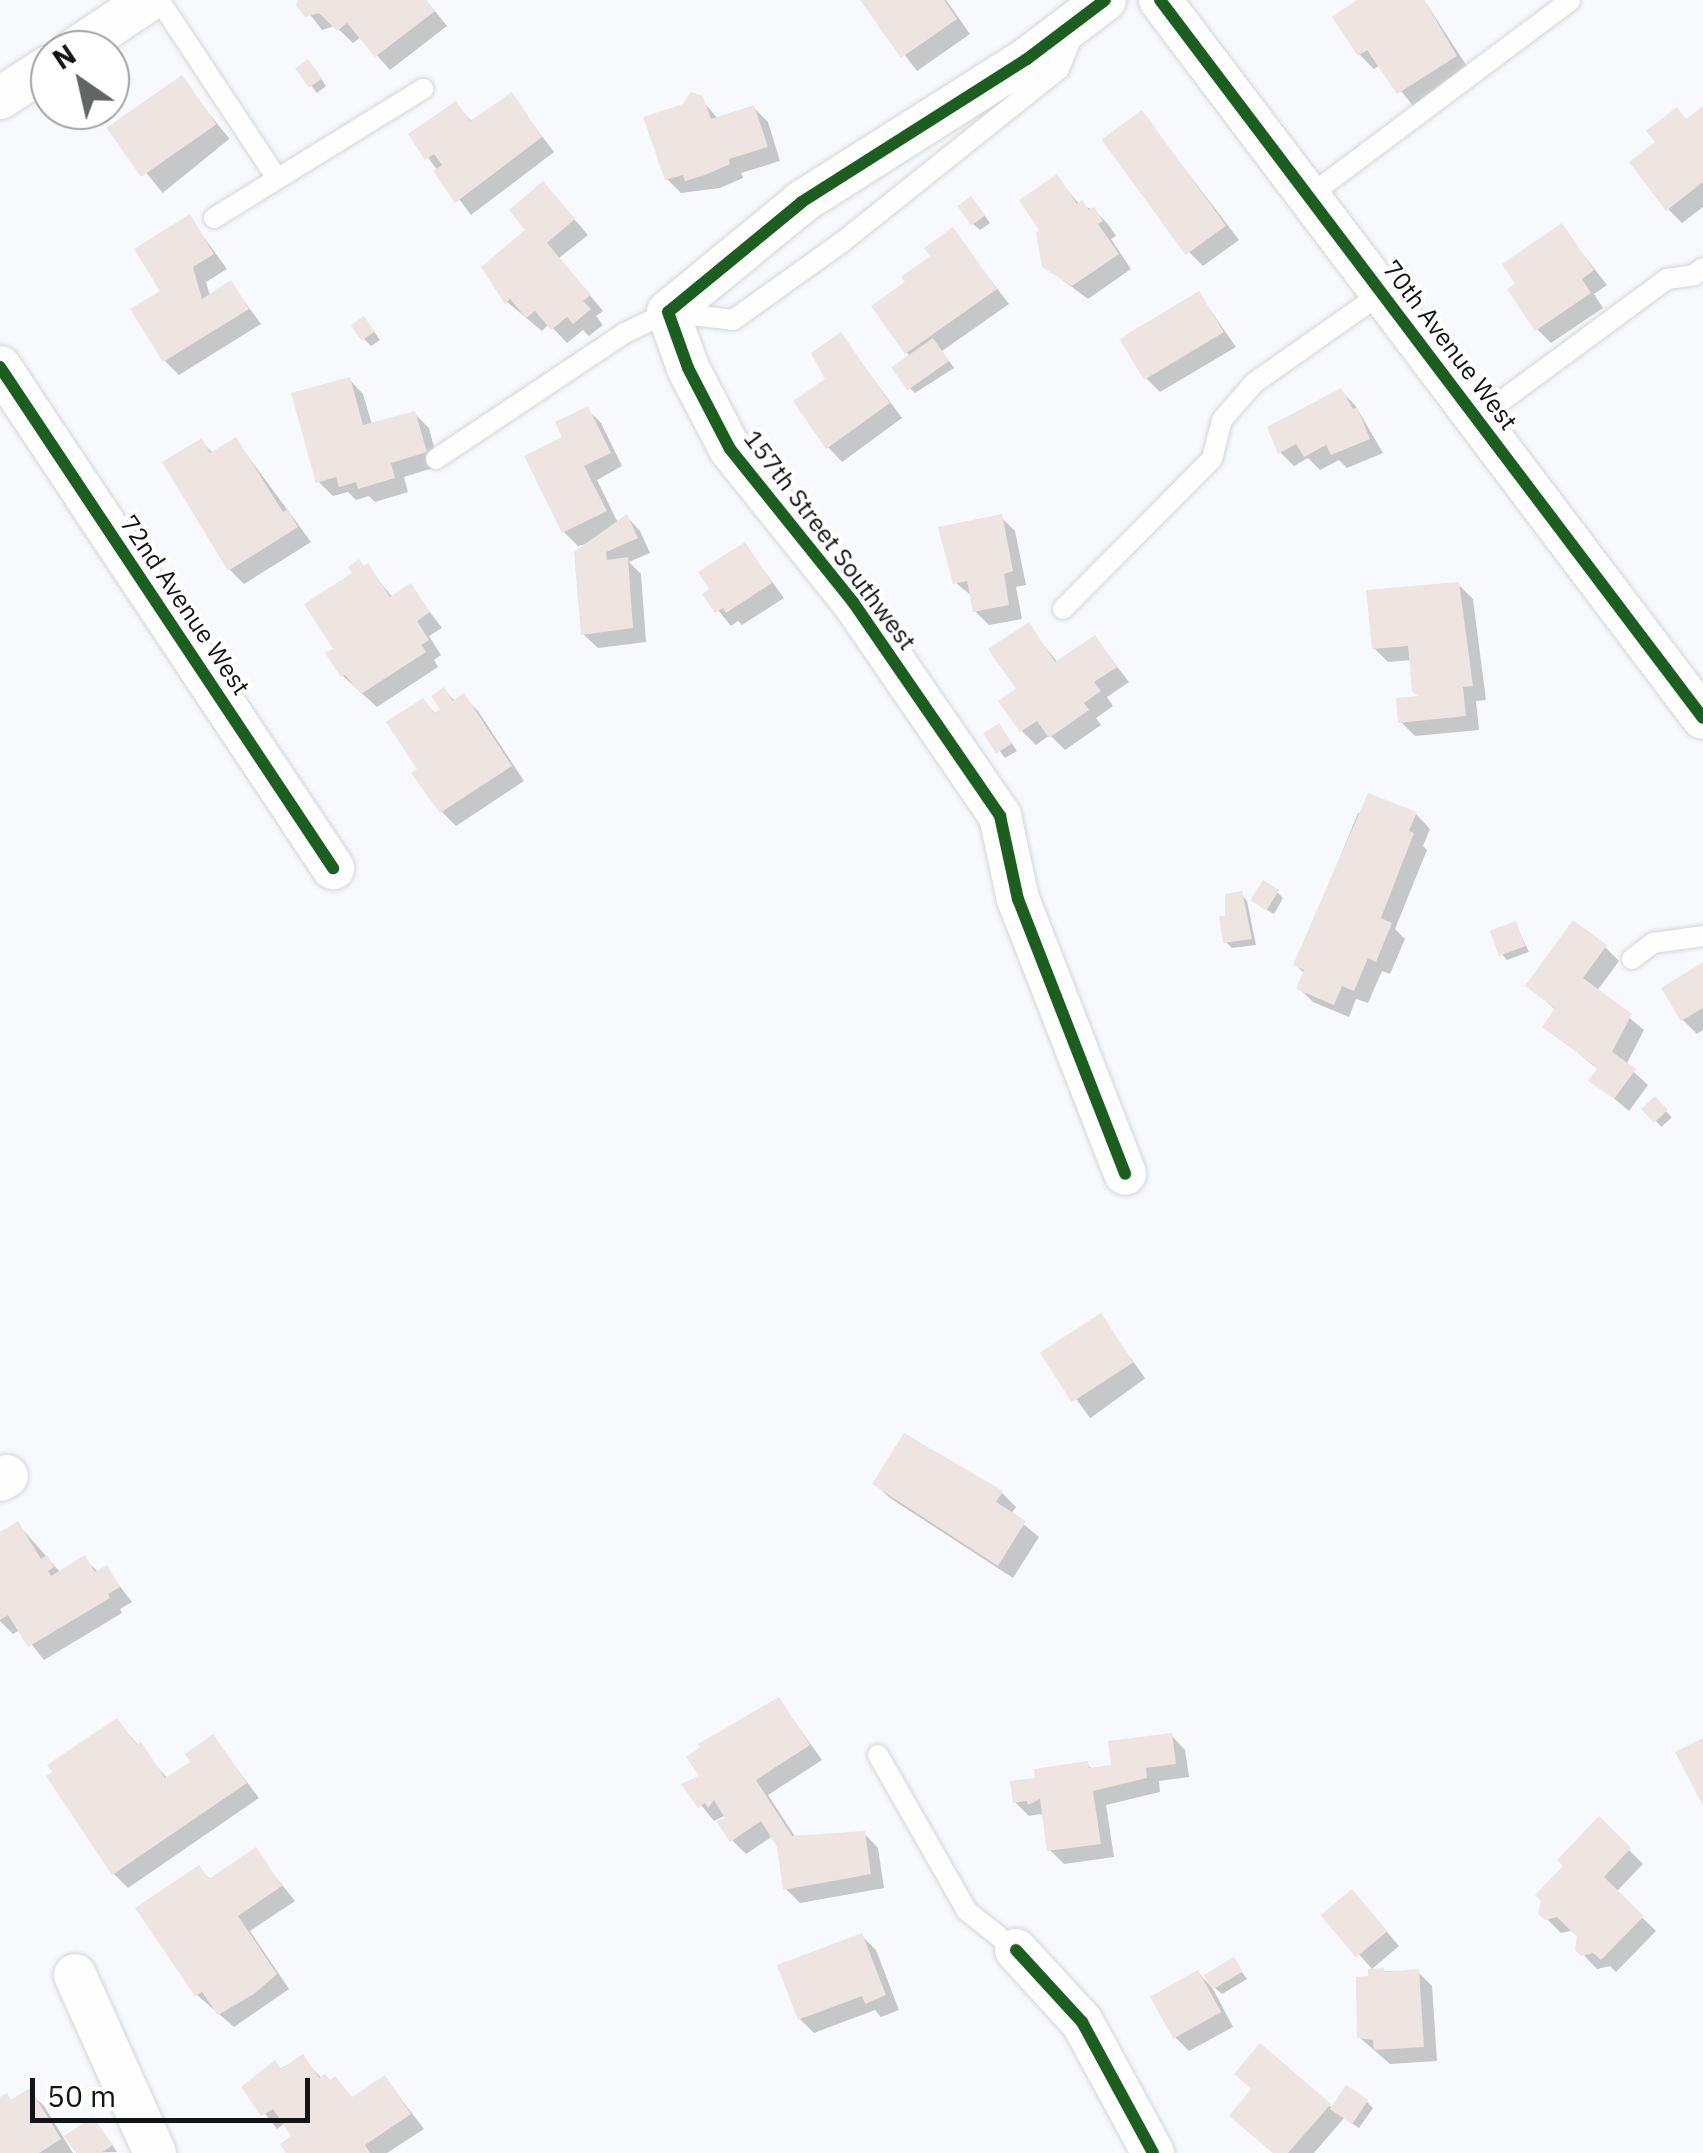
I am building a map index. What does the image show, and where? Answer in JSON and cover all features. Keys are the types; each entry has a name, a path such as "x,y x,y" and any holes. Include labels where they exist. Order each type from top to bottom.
{"street":[{"path":"104,30 149,0"},
{"name":"70th Avenue West","path":"1160,0 1703,718"},
{"path":"668,312 802,202 1027,58 1092,10"},
{"path":"0,98 30,79"},
{"name":"157th Street Southwest","path":"668,312 688,368 730,449 852,602 1000,816 1018,899 1125,1174"},
{"name":"72nd Avenue West","path":"0,366 333,868"},
{"path":"1016,1950 1082,2022 1153,2153"},
{"path":"75,1975 155,2153"}],"lane":[{"path":"159,0 277,178"},
{"path":"1309,196 1570,1"},
{"path":"214,218 422,89"},
{"path":"1477,419 1667,279 1694,276 1703,268"},
{"path":"1063,609 1212,459 1222,420 1254,383 1382,294"},
{"path":"436,458 624,333 668,312"},
{"path":"1632,959 1653,943 1703,936"},
{"path":"878,1755 967,1910 1016,1950"}],"building":[{"path":"298,0 426,0 435,11 375,57 347,23 337,31 319,13 305,17 296,5"},
{"path":"860,0 944,0 957,19 901,58"},
{"path":"1357,0 1424,0 1457,56 1397,94 1367,50 1358,56 1332,17"},
{"path":"308,59 322,78 309,88 295,68"},
{"path":"182,75 216,124 141,177 108,130 130,130 130,111"},
{"path":"512,92 542,137 455,203 433,171 442,165 434,154 425,160 408,134 456,101 470,121"},
{"path":"691,92 703,96 711,119 754,105 768,147 729,159 730,164 705,175 685,181 683,175 665,180 643,117 683,104"},
{"path":"1703,106 1703,182 1666,211 1629,162 1655,142 1646,131 1677,107 1686,119"},
{"path":"1142,110 1226,226 1186,255 1102,139"},
{"path":"1057,174 1077,204 1082,200 1089,210 1094,207 1103,221 1098,224 1119,254 1072,286 1042,267 1036,233 1039,230 1019,200"},
{"path":"543,181 575,219 547,243 591,295 583,301 591,309 573,324 567,317 551,330 535,311 526,318 510,299 505,304 481,267 525,230 509,210"},
{"path":"971,196 985,215 971,225 957,206"},
{"path":"190,214 214,254 193,267 202,299 231,280 249,309 163,362 130,309 160,291 134,249"},
{"path":"1562,223 1594,270 1582,279 1591,293 1535,331 1507,289 1515,284 1502,264"},
{"path":"953,227 997,289 905,354 871,306 905,282 901,277 930,256 924,248"},
{"path":"1199,291 1224,332 1144,380 1119,339"},
{"path":"364,316 375,332 362,341 351,325"},
{"path":"841,332 890,403 826,449 793,401 825,379 811,353"},
{"path":"933,338 949,361 907,390 891,367"},
{"path":"350,377 363,425 415,411 427,452 391,463 395,478 358,489 356,482 339,487 336,477 316,483 291,393"},
{"path":"1341,388 1353,409 1357,407 1370,439 1331,455 1326,445 1304,457 1296,444 1278,454 1267,427"},
{"path":"588,406 611,453 584,466 607,511 562,533 524,456 562,437 555,422"},
{"path":"236,437 283,512 287,509 298,527 228,571 162,462 202,438 210,453"},
{"path":"627,514 638,538 606,552 607,560 628,557 633,628 581,635 574,552"},
{"path":"1002,514 1013,571 1004,574 1009,605 973,612 967,581 953,584 938,527"},
{"path":"745,542 772,583 726,613 723,608 715,613 702,594 709,589 698,572"},
{"path":"359,559 364,566 368,563 390,597 411,583 430,612 417,621 429,640 421,645 426,652 361,694 345,675 341,677 325,653 333,649 304,604 352,573 348,567"},
{"path":"1459,582 1473,686 1463,687 1466,716 1398,723 1396,698 1418,696 1412,692 1408,646 1372,649 1366,590"},
{"path":"1029,622 1055,662 1095,635 1117,667 1094,682 1101,691 1084,703 1089,710 1049,738 1037,721 1020,732 998,701 1016,689 988,649"},
{"path":"444,687 453,701 464,693 512,766 440,813 411,773 417,769 386,722 423,698 434,713 440,709 431,696"},
{"path":"999,723 1012,743 996,753 983,733"},
{"path":"1368,793 1417,812 1409,831 1414,833 1381,918 1392,923 1376,962 1368,958 1354,991 1342,986 1334,1005 1296,989 1304,970 1293,965"},
{"path":"1263,880 1279,890 1266,910 1250,900"},
{"path":"1242,891 1252,939 1223,943 1219,916 1225,916 1225,894"},
{"path":"1573,920 1607,945 1583,978 1632,1014 1612,1052 1636,1069 1614,1099 1588,1081 1597,1069 1594,1065 1542,1027 1555,1008 1525,986"},
{"path":"1516,921 1525,946 1499,956 1490,931"},
{"path":"1703,962 1703,1008 1681,1021 1661,988"},
{"path":"1655,1096 1668,1110 1654,1123 1641,1109"},
{"path":"1101,1313 1133,1362 1072,1402 1040,1353"},
{"path":"904,1433 1003,1491 996,1502 1026,1521 998,1566 872,1484"},
{"path":"18,1521 41,1559 47,1555 54,1567 48,1571 51,1576 85,1555 95,1572 107,1565 120,1587 108,1594 110,1598 28,1647 8,1615 0,1620 0,1532"},
{"path":"779,1697 810,1745 756,1780 792,1836 865,1831 871,1874 783,1890 777,1847 761,1821 730,1842 716,1821 725,1818 714,1800 708,1808 705,1803 698,1808 681,1784 699,1776 686,1757 700,1747 698,1744"},
{"path":"117,1718 137,1745 141,1742 165,1778 190,1762 185,1754 213,1734 247,1783 112,1875 46,1776 52,1772 47,1765"},
{"path":"1172,1733 1176,1764 1146,1768 1147,1778 1093,1791 1101,1844 1047,1851 1040,1799 1028,1805 1027,1801 1013,1803 1010,1781 1035,1778 1034,1769 1088,1761 1089,1768 1111,1765 1108,1741"},
{"path":"1703,1738 1703,1806 1675,1752"},
{"path":"1599,1816 1631,1848 1604,1877 1644,1916 1601,1960 1593,1953 1581,1956 1575,1950 1577,1937 1557,1917 1545,1920 1538,1914 1541,1901 1535,1895 1563,1866 1557,1860"},
{"path":"256,1847 282,1886 238,1916 277,1974 254,1994 218,2015 202,1992 195,1996 135,1908 199,1865 209,1879"},
{"path":"1352,1889 1387,1931 1356,1957 1321,1915"},
{"path":"862,1933 886,1995 865,2004 862,1996 798,2020 777,1965"},
{"path":"1234,1957 1243,1972 1213,1990 1204,1975"},
{"path":"1384,1968 1384,1972 1419,1969 1424,2047 1374,2050 1373,2040 1357,2038 1356,1977 1368,1976 1368,1969"},
{"path":"1198,1970 1221,2012 1173,2039 1150,1997"},
{"path":"1260,2043 1331,2104 1288,2153 1273,2153 1229,2116 1251,2089 1234,2074"},
{"path":"303,2054 319,2078 325,2074 330,2080 335,2076 352,2097 385,2075 411,2114 365,2145 370,2153 286,2153 280,2144 291,2136 273,2109 261,2116 241,2087 275,2060 281,2069"},
{"path":"1346,2085 1368,2100 1352,2124 1330,2109"},
{"path":"30,2088 61,2139 39,2153 0,2153 0,2097 7,2093 11,2100"},
{"path":"93,2117 113,2145 101,2153 76,2153 64,2136"}],"cycle path":[{"path":"1105,0 1027,59 802,202 668,312 688,368 730,449 853,602 1000,816 1018,899 1125,1174"},
{"path":"1160,0 1703,718"},
{"path":"0,367 333,868"},
{"path":"1016,1950 1082,2022 1153,2153"}]}
